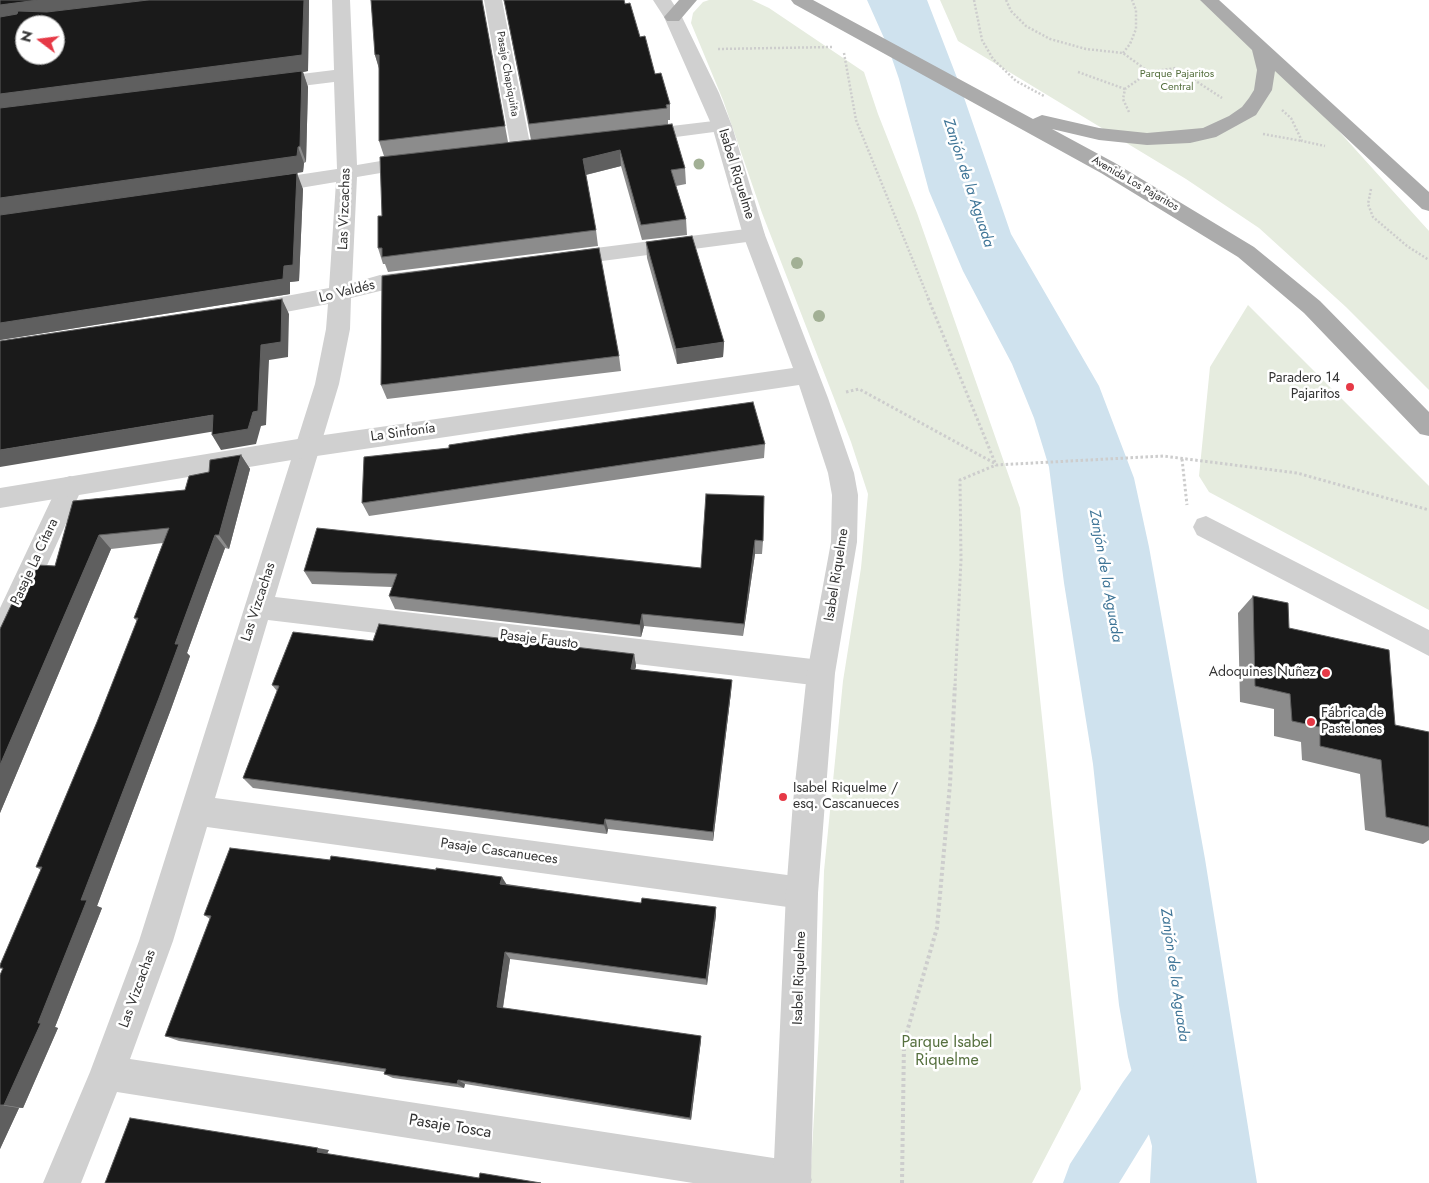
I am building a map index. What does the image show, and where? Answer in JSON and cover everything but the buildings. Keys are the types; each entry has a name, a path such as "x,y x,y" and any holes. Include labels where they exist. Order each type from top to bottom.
{"main road":[{"name":"Avenida Los Pajaritos","path":"800,0 1156,196 1246,252 1312,307 1429,426"},
{"path":"1209,0 1260,45 1429,204"},
{"path":"1004,111 1099,134 1168,139 1190,137 1224,127 1249,111 1258,100 1263,90 1266,70 1260,45"}],"street":[{"name":"Las Vizcachas","path":"62,1183 108,1073 156,941 257,607 310,447 331,365 338,329 341,294 347,174 341,0"},
{"name":"Pasaje Chapiquiña","path":"493,0 521,149"},
{"name":"Isabel Riquelme","path":"673,4 687,50 709,93 722,126 754,235 811,386 841,473 845,495 844,542 821,673 802,893 792,1181"},
{"path":"255,86 343,75"},
{"path":"618,138 722,126"},
{"path":"244,190 347,174 383,165 432,159"},
{"path":"544,262 754,235"},
{"name":"Lo Valdés","path":"227,314 306,302 380,283 438,276"},
{"name":"La Sinfonía","path":"0,498 310,447 811,386"},
{"name":"Pasaje La Cítara","path":"0,638 70,486"},
{"path":"1206,527 1429,644"},
{"name":"Pasaje Fausto","path":"257,607 821,673"},
{"name":"Pasaje Cascanueces","path":"195,810 802,893"},
{"name":"Pasaje Tosca","path":"108,1073 792,1181"}],"path":[{"path":"974,0 982,40 993,59 1016,80 1048,98"},
{"path":"1006,0 1011,11 1026,26 1050,39 1086,49 1123,52 1149,72"},
{"path":"1123,52 1130,44 1136,28 1136,10 1132,0"},
{"path":"840,23 856,120 996,464"},
{"path":"687,50 843,47"},
{"path":"1130,114 1123,99 1125,89 1149,72 1176,68 1221,97 1234,101 1240,95 1258,100 1288,114 1302,141"},
{"path":"1078,72 1125,89"},
{"path":"1260,134 1322,145 1331,149"},
{"path":"1370,186 1372,191 1368,204 1373,217 1407,246 1429,260"},
{"path":"811,386 859,389 996,464 1162,456 1296,473 1429,510"},
{"path":"1182,459 1186,503 1206,527"},
{"path":"902,1183 904,1042 937,928 950,784 962,560 960,480 996,464"}],"green space":[{"name":"Parque Isabel Riquelme","path":"709,0 752,0 769,8 864,72 878,114 917,213 1020,508 1081,1089 1032,1183 810,1183 819,1032 824,871 843,681 861,568 868,494 851,442 762,213 723,100 691,23 693,13 703,2"},
{"name":"Parque Pajaritos Central","path":"940,0 1205,0 1299,87 1429,231 1429,390 1346,307 1259,228 1186,179 958,41"},
{"path":"1248,305 1429,486 1429,610 1209,492 1199,476 1210,367"}],"water":[{"name":"Zanjón de la Aguada","path":"867,0 927,0 959,83 1011,234 1099,386 1134,478 1149,547 1205,859 1257,1183 1150,1183 1152,1146 1128,1057 1119,1005 1093,764 1064,583 1049,467 1034,418 1012,364 963,271 929,191 899,79 888,47"}],"waterway":[{"path":"1089,1183 1141,1100 1172,1057"}],"place":[{"name":"Paradero 14 Pajaritos","path":"1350,387"},
{"name":"Adoquines Nuñez","path":"1326,673"},
{"name":"Fábrica de Pastelones","path":"1311,722"},
{"name":"Isabel Riquelme / esq. Cascanueces","path":"783,797"}]}
